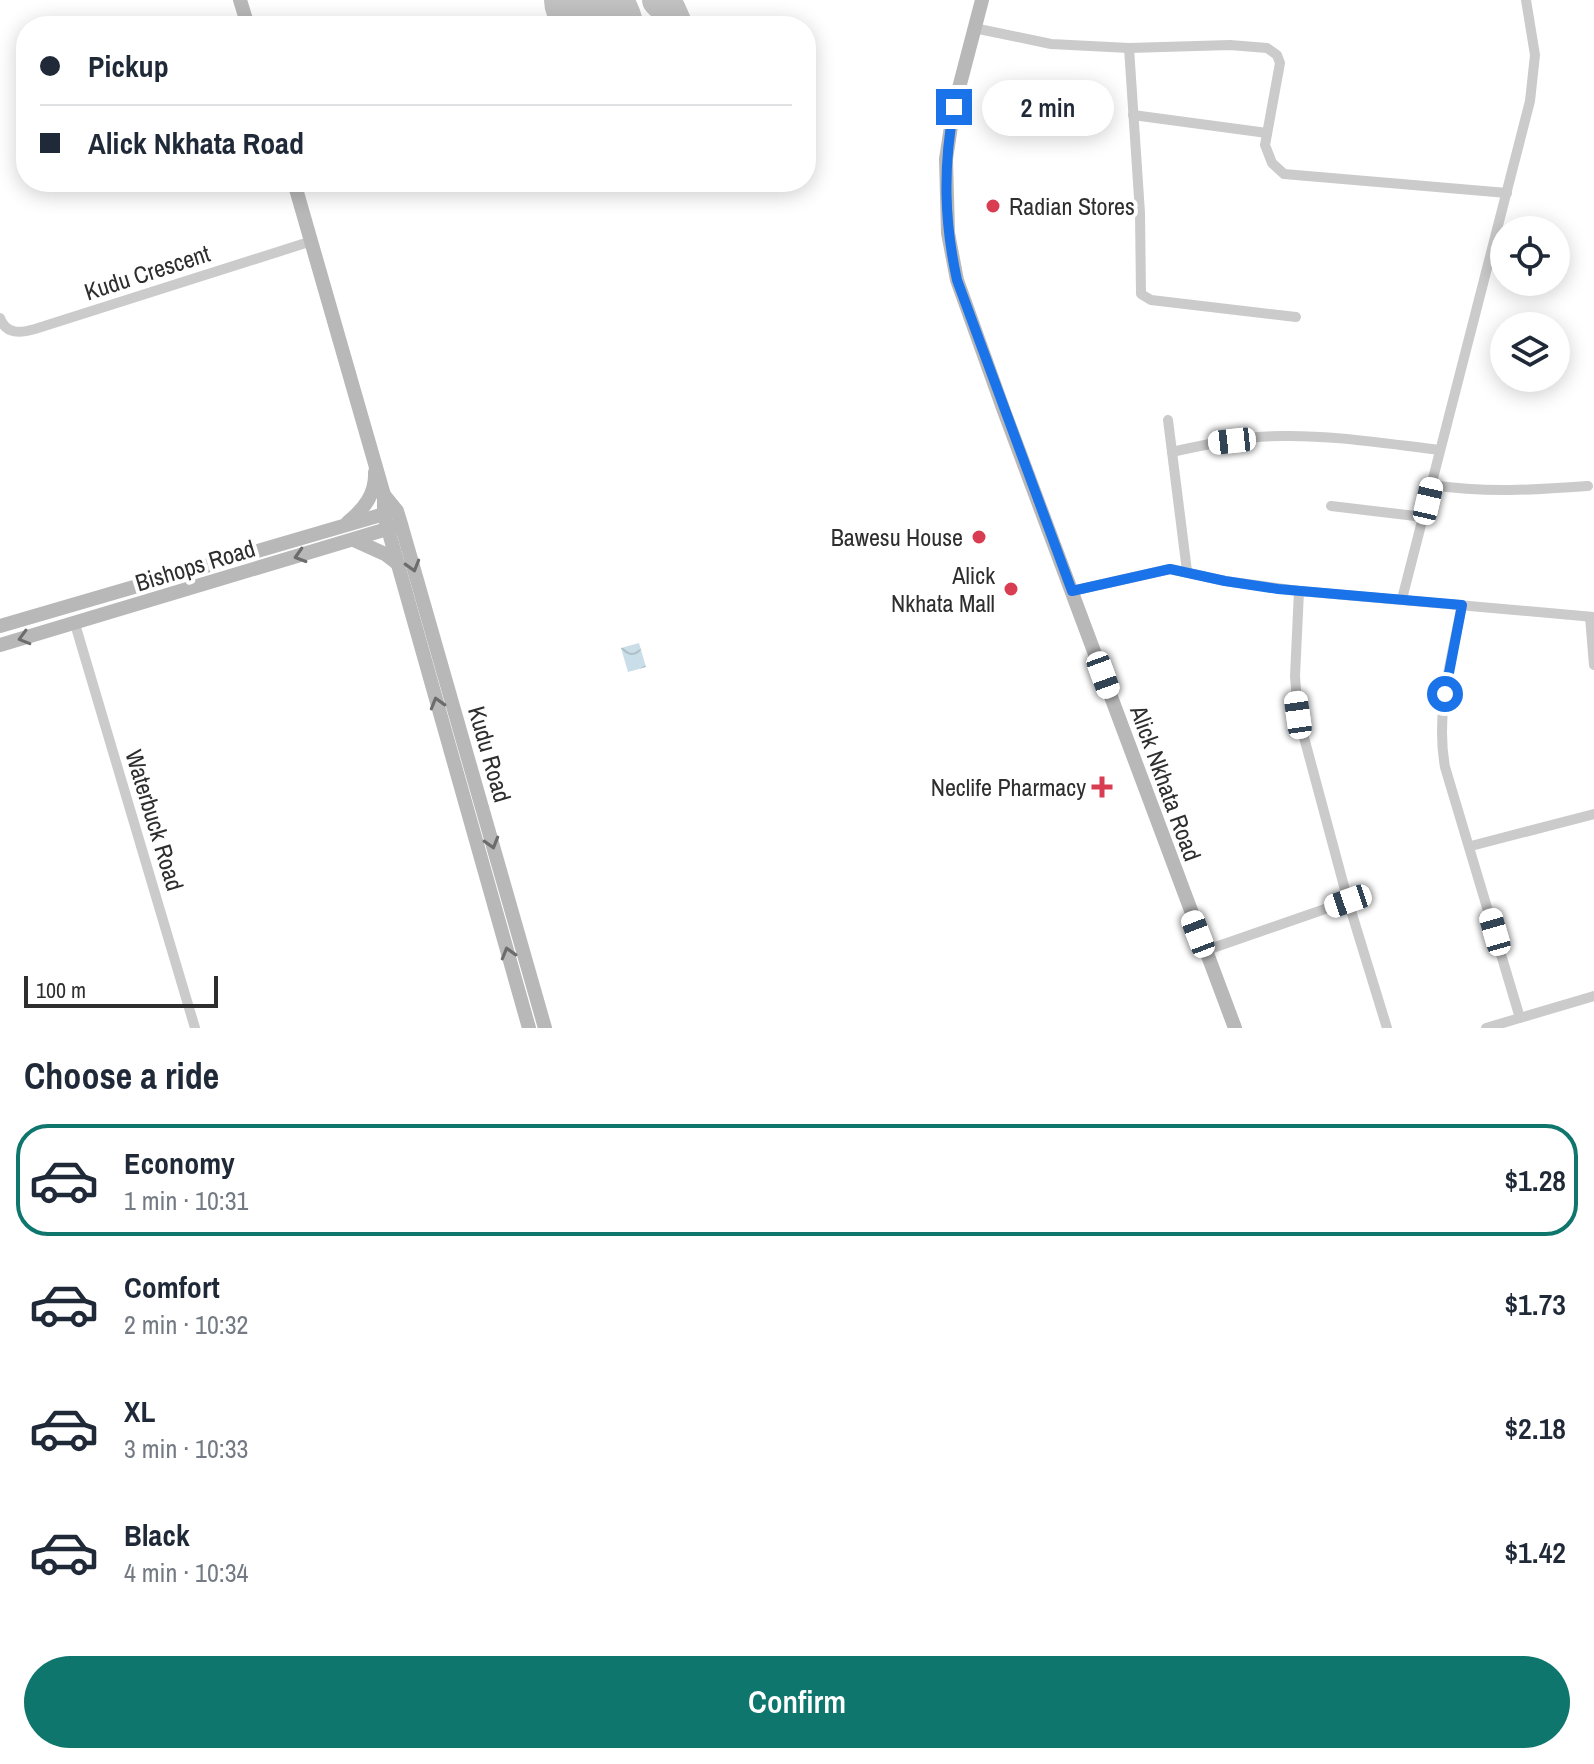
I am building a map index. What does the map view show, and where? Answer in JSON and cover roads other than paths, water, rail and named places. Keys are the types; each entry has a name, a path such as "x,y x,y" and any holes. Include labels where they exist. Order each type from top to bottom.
{"main road":[{"name":"Alick Nkhata Road","path":"982,0 954,107 946,159 945,209 950,248 964,303 1235,1028"},
{"name":"Kudu Road","path":"297,192 384,495 545,1028"},
{"path":"344,524 359,513 370,498 375,480 375,462"},
{"name":"Kudu Road","path":"393,519 398,565 529,1028"},
{"name":"Bishops Road","path":"0,626 344,524 393,519"},
{"name":"Bishops Road","path":"0,645 353,540 393,519"},
{"path":"353,540 370,545 398,565"}],"street":[{"path":"1402,599 1507,193 1534,76 1535,55 1526,0"},
{"path":"974,28 1051,44 1129,48 1230,45 1267,48 1277,55 1280,63 1265,145 1272,163 1284,174 1507,193"},
{"path":"1129,48 1140,213 1139,287 1145,298 1296,317"},
{"path":"1133,115 1267,133"},
{"name":"Kudu Crescent","path":"0,318 11,331 35,329 312,241"},
{"path":"1168,420 1187,571"},
{"path":"1172,452 1216,442 1279,436 1323,437 1440,450"},
{"path":"1431,485 1483,492 1588,486"},
{"path":"1331,506 1424,517"},
{"path":"1072,591 1150,571 1170,569 1225,581 1299,591 1592,617 1594,665"},
{"path":"1299,591 1295,676 1298,715 1348,901 1387,1028"},
{"path":"1462,605 1441,718 1440,742 1520,1018"},
{"name":"Waterbuck Road","path":"75,624 195,1028"},
{"path":"1471,846 1594,814"},
{"path":"1204,951 1348,901"},
{"path":"1486,1028 1594,996"}],"water":[{"path":"639,643 646,667 628,672 621,648"}],"place":[{"name":"Radian Stores","path":"993,206"},
{"name":"Bawesu House","path":"979,537"},
{"name":"Alick Nkhata Mall","path":"1011,589"},
{"name":"Neclife Pharmacy","path":"1102,787"}]}
